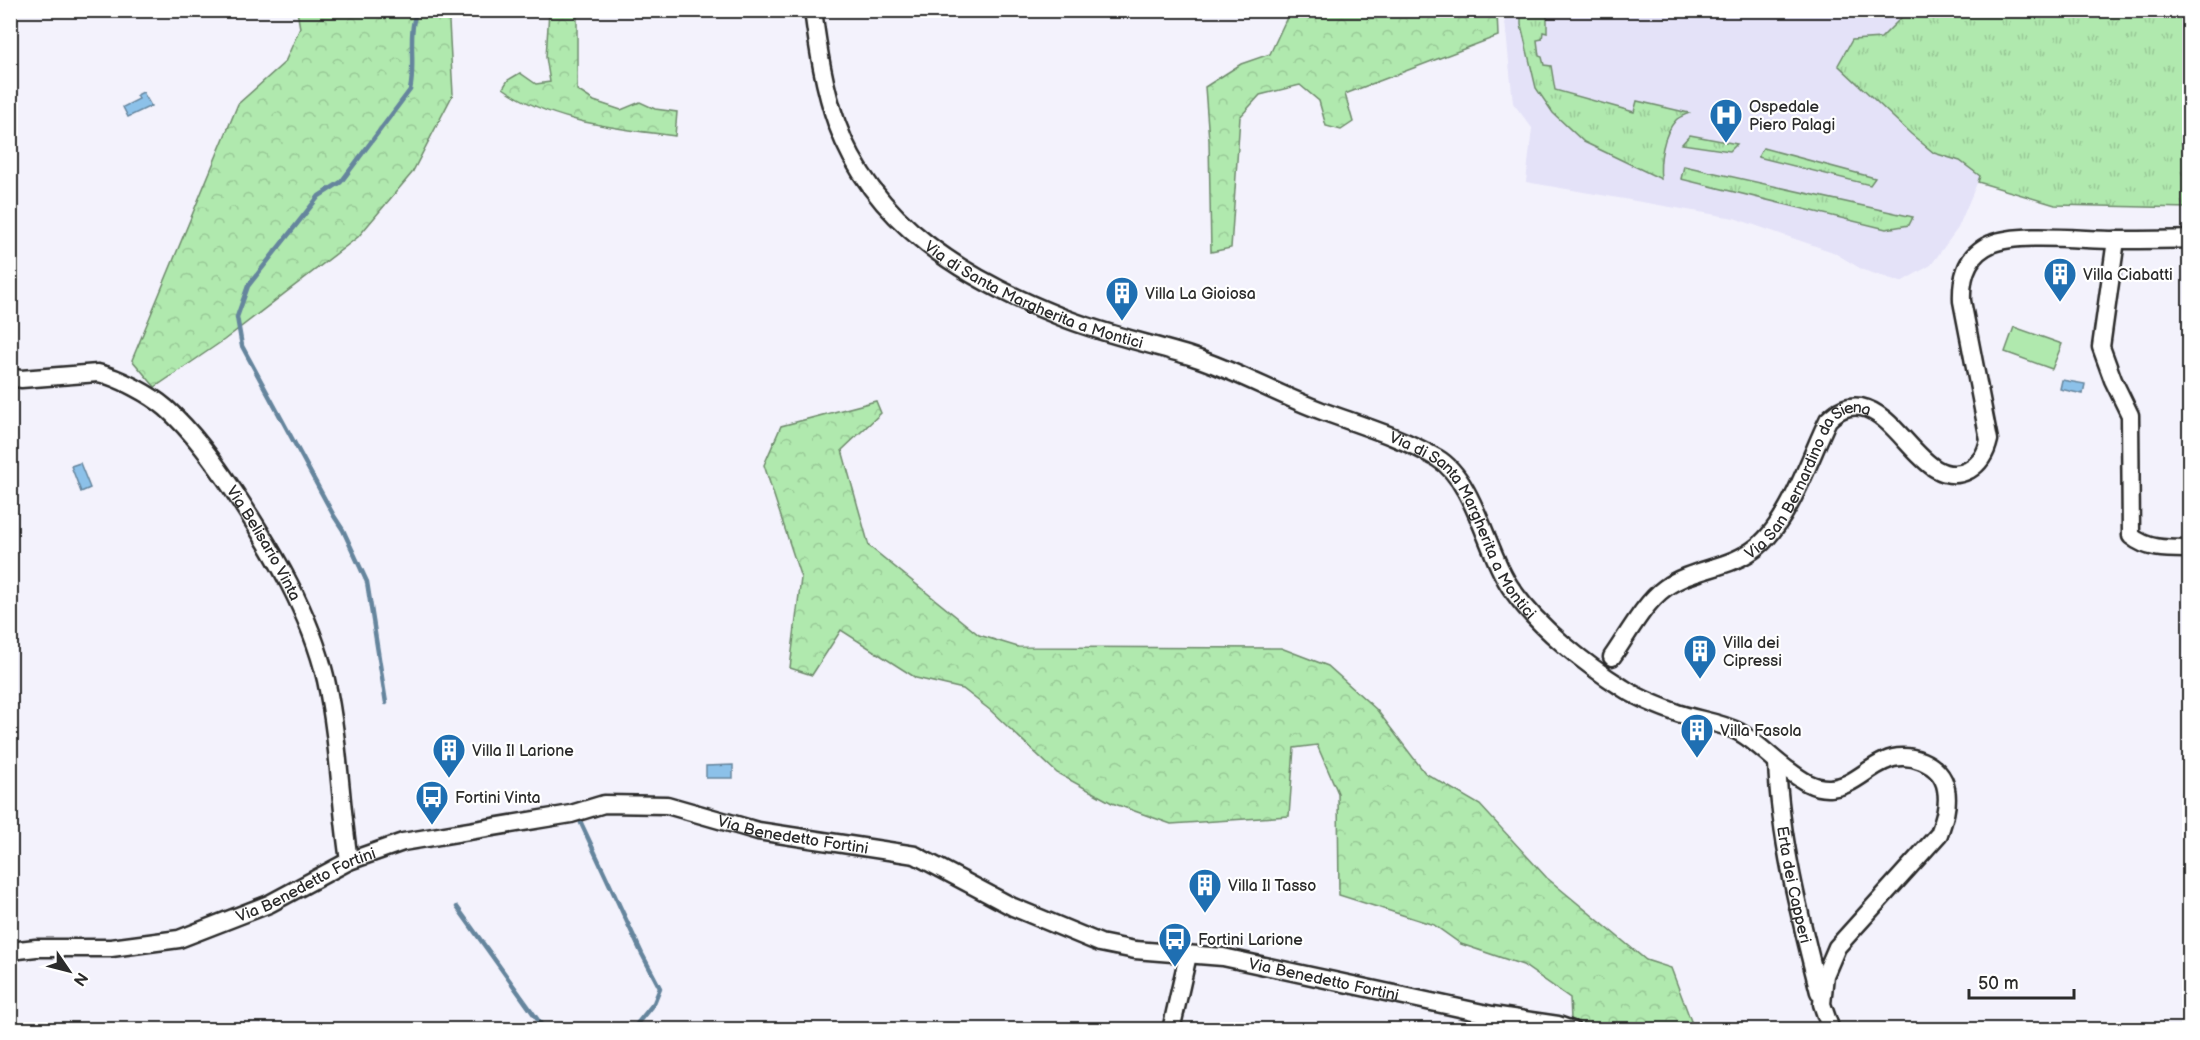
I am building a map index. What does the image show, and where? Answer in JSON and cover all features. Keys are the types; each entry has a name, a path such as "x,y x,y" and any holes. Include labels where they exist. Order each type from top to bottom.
{"street":[{"name":"Via di Santa Margherita a Montici","path":"813,10 823,72 837,123 849,151 868,183 901,223 932,250 987,285 1062,318 1217,365 1305,405 1410,444 1441,460 1459,479 1511,590 1536,618 1579,656 1625,690 1676,713 1737,730 1804,782 1829,788 1849,783 1887,759 1910,757 1932,765 1946,786 1947,811 1939,834 1837,947 1825,975 1822,1004 1831,1029"},
{"name":"Via San Bernardino da Siena","path":"1612,657 1652,600 1665,588 1677,581 1741,558 1766,538 1780,519 1828,420 1836,411 1848,406 1866,408 1878,413 1922,457 1942,473 1958,474 1979,463 1986,452 1989,440 1962,301 1963,274 1969,263 1989,244 2004,240 2042,238 2190,239"},
{"path":"2116,240 2101,346 2113,380 2130,415 2131,536 2140,543 2156,548 2190,549"},
{"name":"Via Belisario Vinta","path":"10,377 21,379 98,373 111,376 165,407 189,431 222,475 258,529 300,604 316,646 332,712 349,861"},
{"name":"Erta dei Capperi","path":"1777,763 1778,789 1795,897 1822,1004"},
{"name":"Via Benedetto Fortini","path":"10,951 36,948 111,948 179,939 269,904 349,861 403,842 571,814 604,804 667,805 758,831 915,855 1013,907 1100,943 1135,950 1223,957 1492,1015 1572,1029"},
{"path":"1171,1029 1188,955"}],"shaded area":[{"name":"Ospedale Piero Palagi","path":"1504,11 1909,11 1881,38 1852,40 1892,115 1934,153 1960,161 1980,176 1958,228 1931,265 1901,282 1863,270 1833,252 1734,218 1526,182 1532,128 1513,103"}],"green space":[{"path":"1909,10 2189,11 2189,208 2055,205 1978,182 1980,176 1960,161 1934,153 1838,65 1852,40 1881,38"},
{"path":"297,11 450,11 453,94 412,173 358,237 224,340 155,387 132,360 238,104 285,62 300,28"},
{"path":"549,11 577,11 577,90 594,101 621,110 640,102 655,109 677,112 675,136 608,127 563,116 522,100 503,88 508,80 520,73 536,84 550,82 546,57"},
{"path":"1290,11 1497,11 1498,36 1345,94 1353,122 1341,130 1326,126 1319,101 1300,85 1260,95 1240,117 1231,248 1211,252 1209,140 1205,87 1241,64 1270,54"},
{"path":"1521,11 1547,11 1547,33 1543,32 1542,39 1537,40 1539,56 1542,57 1544,65 1551,66 1555,90 1634,112 1637,101 1689,113 1676,120 1665,140 1661,156 1661,179 1584,142 1553,113 1536,88 1521,25"},
{"path":"1690,135 1737,144 1730,151 1682,144"},
{"path":"1763,148 1875,178 1870,185 1758,157"},
{"path":"1684,166 1913,217 1909,225 1886,229 1681,179"},
{"path":"2014,327 2062,344 2052,369 2005,352"},
{"path":"876,401 881,413 842,450 869,546 979,635 1018,647 1281,648 1328,666 1377,710 1425,773 1480,805 1547,878 1646,960 1671,968 1694,1029 1606,1029 1571,1020 1570,998 1523,965 1461,944 1434,925 1339,895 1338,793 1317,745 1294,748 1289,816 1171,824 1112,803 1057,773 990,710 963,689 916,678 841,630 812,675 790,668 801,578 764,465 781,426"}],"water":[{"path":"143,92 151,106 128,117 123,107 139,99 137,95"},
{"path":"2062,380 2085,384 2083,394 2060,389"},
{"path":"80,463 90,488 81,492 71,466"},
{"path":"733,765 733,778 706,778 706,766"}],"waterway":[{"path":"386,703 367,582 343,530 242,346 237,317 248,286 319,196 341,182 410,90 412,40 417,10"},
{"path":"581,823 660,988 654,1003 632,1030"},
{"path":"457,907 545,1030"}],"place":[{"name":"Ospedale Piero Palagi","path":"1726,144"},
{"name":"Villa Ciabatti","path":"2060,303"},
{"name":"Villa La Gioiosa","path":"1122,322"},
{"name":"Villa dei Cipressi","path":"1700,680"},
{"name":"Villa Fasola","path":"1697,759"},
{"name":"Villa Il Larione","path":"449,779"},
{"name":"Fortini Vinta","path":"432,826"},
{"name":"Villa Il Tasso","path":"1205,914"},
{"name":"Fortini Larione","path":"1175,968"}]}
